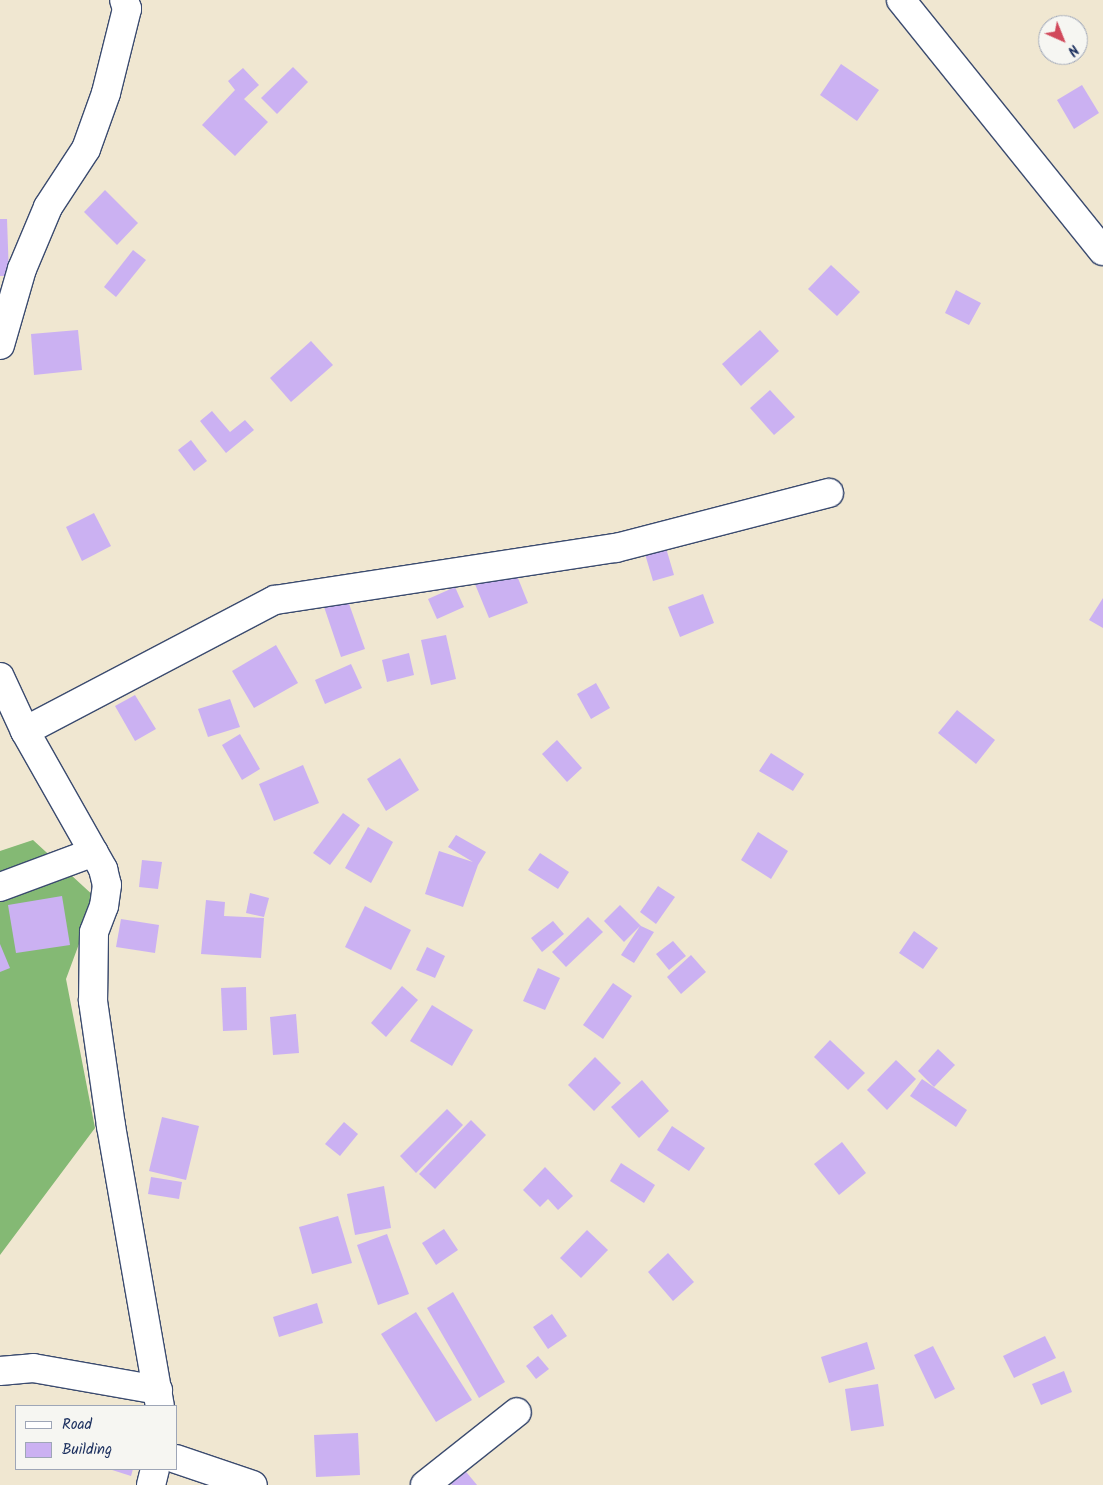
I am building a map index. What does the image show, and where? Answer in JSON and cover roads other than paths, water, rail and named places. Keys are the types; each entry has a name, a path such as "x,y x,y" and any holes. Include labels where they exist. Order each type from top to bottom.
{"street":[{"path":"0,345 22,268 48,207 86,149 106,93 125,19 127,9 124,0"},
{"path":"902,0 1103,251"},
{"path":"24,731 275,600 616,548 829,493"},
{"path":"0,677 24,731 94,852 107,885 104,906 94,932 93,1001 111,1126 158,1398 33,1368 0,1371"},
{"path":"0,888 94,852"},
{"path":"425,1485 517,1412"},
{"path":"178,1460 253,1485"},
{"path":"152,1485 155,1470"}]}
